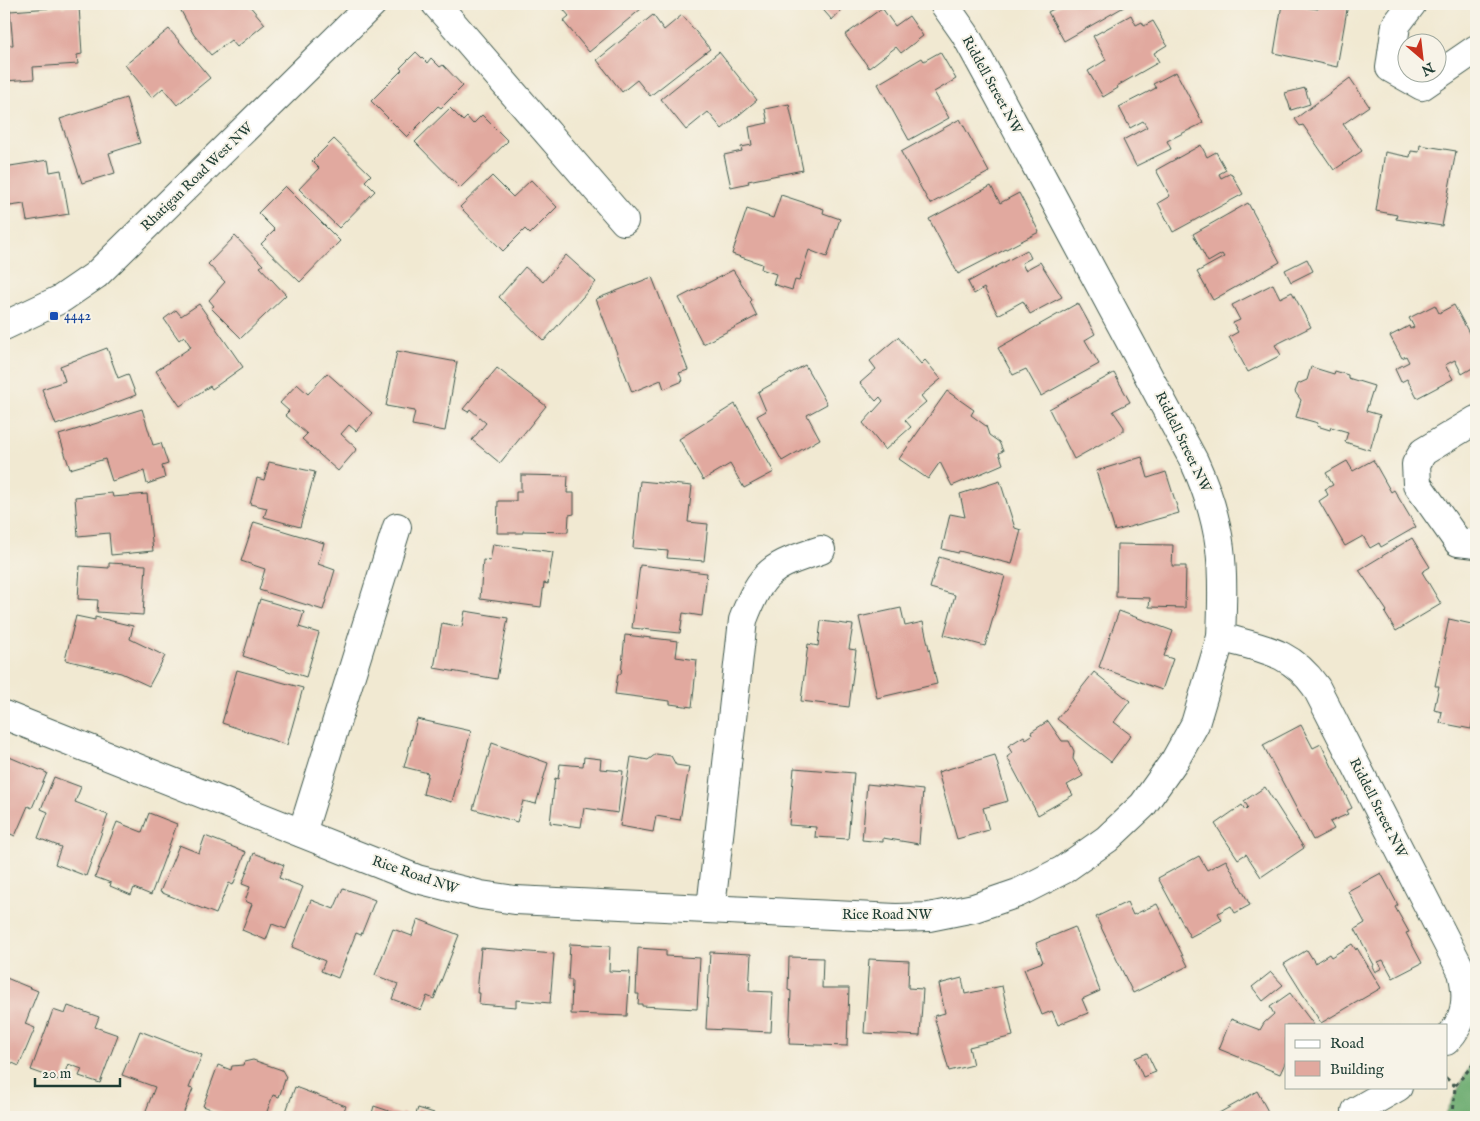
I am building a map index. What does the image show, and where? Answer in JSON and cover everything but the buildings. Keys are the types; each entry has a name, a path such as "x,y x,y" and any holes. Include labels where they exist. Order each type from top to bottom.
{"street":[{"name":"Rhatigan Road West NW","path":"4,326 61,299 96,275 372,4"},
{"path":"436,4 624,221"},
{"name":"Riddell Street NW","path":"944,4 965,34 988,76 1194,461 1208,492 1218,525 1223,560 1220,637 1289,659 1304,670 1316,687 1462,972 1467,989 1466,1004 1463,1017 1448,1038"},
{"path":"1412,4 1396,25 1390,68 1422,86 1476,49"},
{"path":"1476,420 1423,452 1416,464 1417,484 1458,542 1476,544"},
{"path":"302,833 397,527"},
{"path":"711,908 744,620 758,585 770,571 787,561 821,550"},
{"name":"Rice Road NW","path":"4,715 417,879 481,895 515,900 868,917 929,917 974,908 1018,893 1064,870 1107,839 1143,805 1175,760 1194,724 1210,680 1220,637"},
{"path":"1356,1110 1396,1088"}],"path":[{"path":"1453,1117 1455,1086 1476,1061"},
{"path":"1448,1080 1455,1086"}],"green space":[{"path":"1476,1054 1476,1117 1444,1117"}],"place":[{"name":"4442","path":"54,316"}]}
